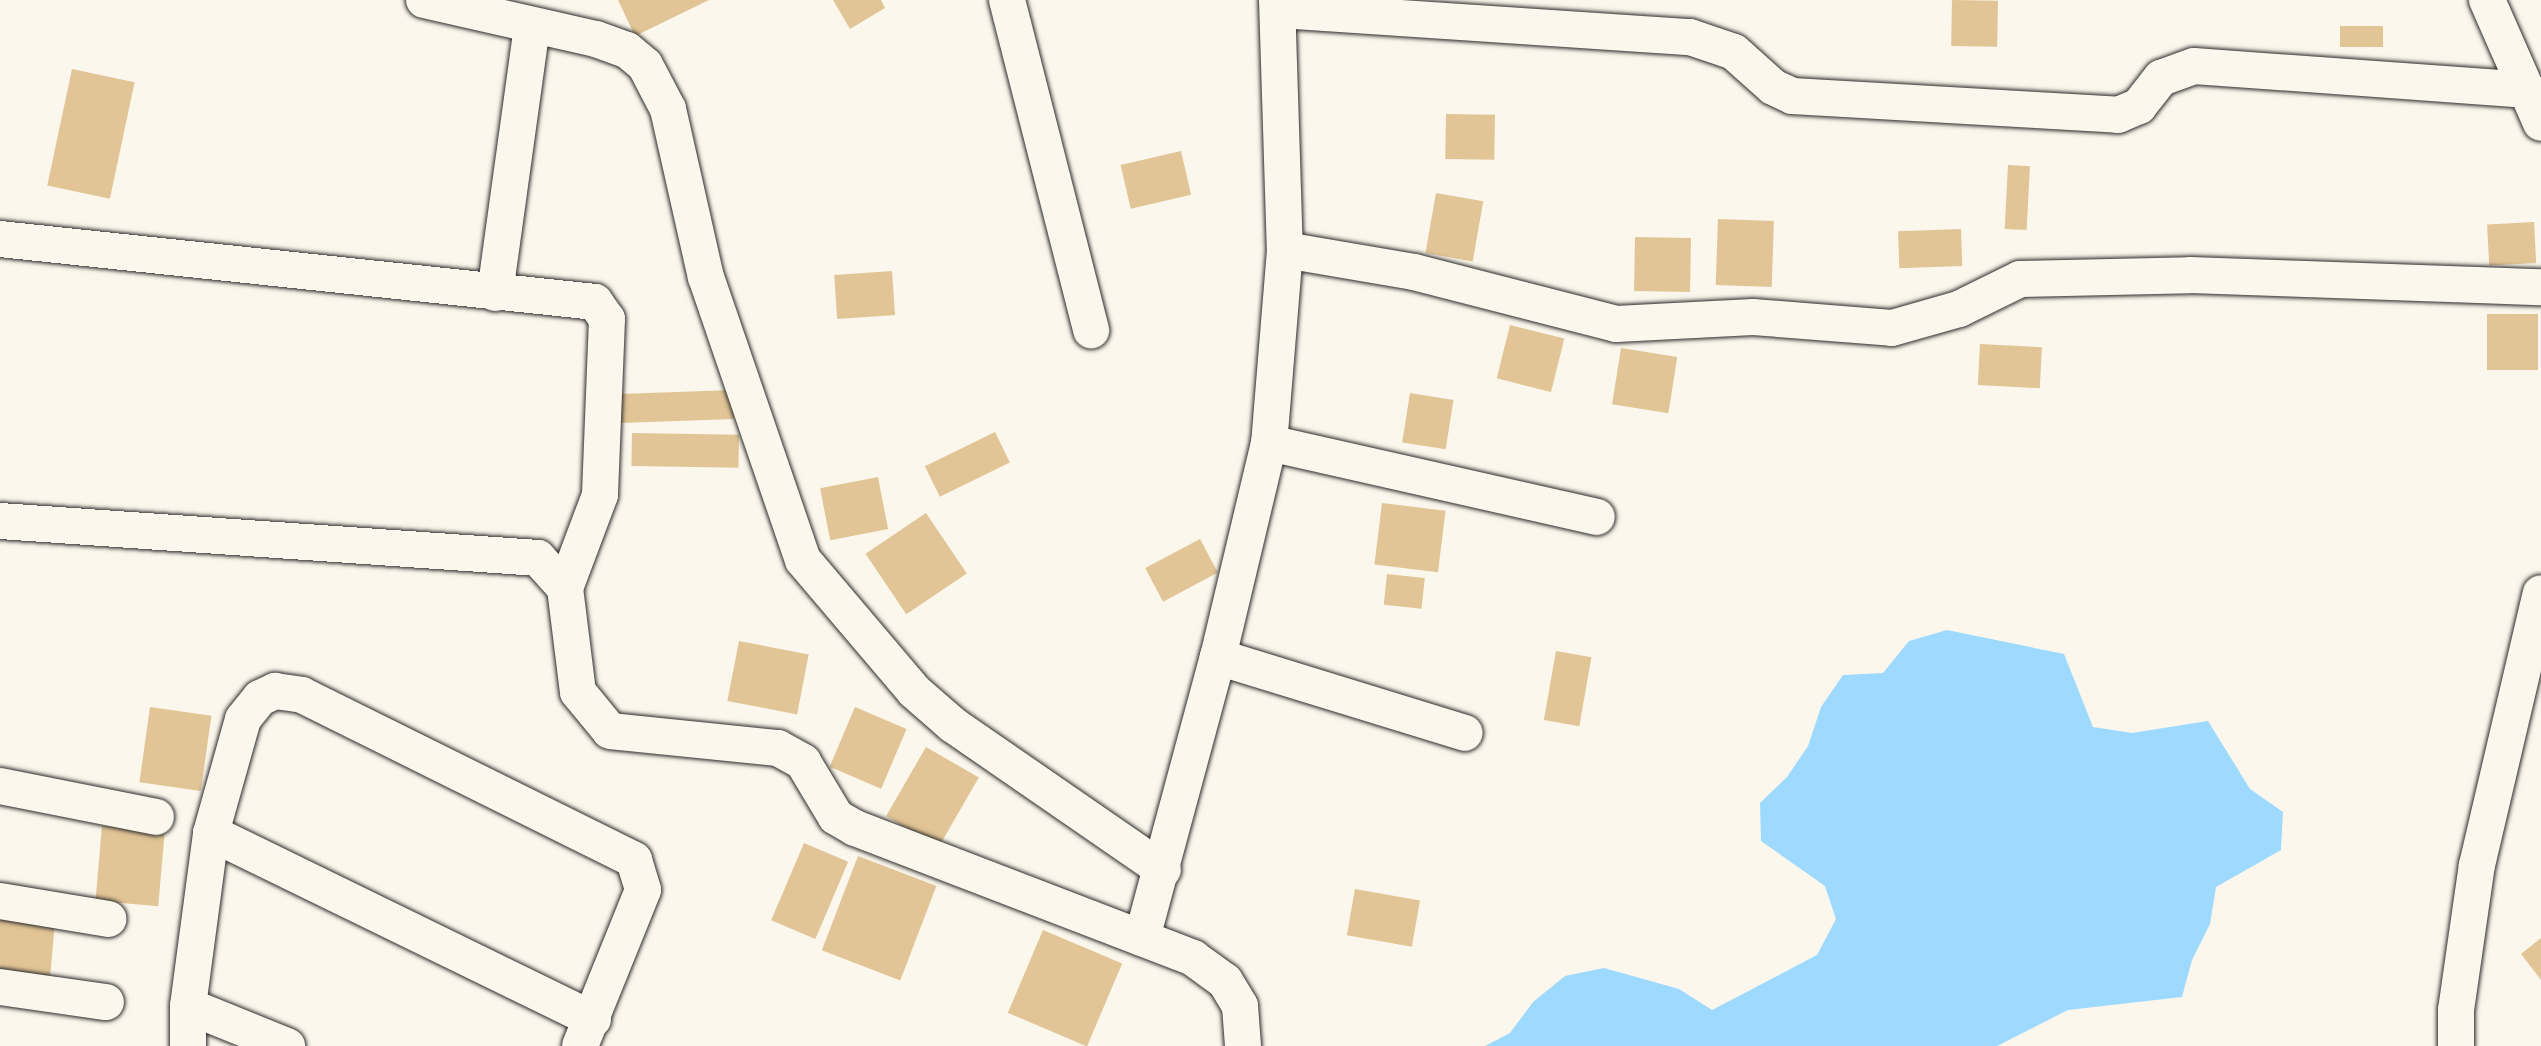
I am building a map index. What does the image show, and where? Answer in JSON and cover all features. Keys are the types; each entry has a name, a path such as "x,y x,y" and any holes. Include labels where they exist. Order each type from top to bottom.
{"street":[{"path":"424,0 627,50 656,79 668,109 711,293 803,560 877,649 943,717 1122,846 1163,870"},
{"path":"1007,0 1091,330"},
{"path":"2487,0 2535,106"},
{"path":"1142,938 1163,870 1218,657 1269,443 1285,250 1278,5 1690,37 1734,52 1773,87 1808,97 2118,115 2139,106 2161,78 2194,66 2535,106"},
{"path":"495,293 532,26"},
{"path":"0,239 595,302 607,319 600,495 565,588 578,692 610,731 778,748 803,762 836,817 855,828 1193,958 1225,981 1240,1006 1243,1046"},
{"path":"1285,250 1414,272 1616,324 1753,317 1892,328 1959,309 2020,279 2190,275 2541,287"},
{"path":"1269,443 1597,517"},
{"path":"0,521 507,554 538,558 565,588"},
{"path":"2456,1046 2456,1010 2477,865 2541,593"},
{"path":"1218,657 1465,733"},
{"path":"188,1046 188,1006 211,833 243,719 260,698 275,691 302,695 634,860 643,890 586,1032 211,833"},
{"path":"0,786 156,817"},
{"path":"0,901 109,919"},
{"path":"0,987 106,1002"},
{"path":"188,1006 287,1046"}],"water":[{"path":"1947,630 2064,654 2093,727 2132,733 2208,721 2250,789 2283,812 2281,850 2216,887 2210,924 2192,960 2182,997 2068,1010 1997,1046 1485,1046 1510,1033 1533,1002 1565,976 1604,968 1679,989 1712,1010 1817,955 1836,919 1825,886 1761,841 1760,803 1787,777 1808,746 1821,707 1843,675 1883,673 1909,641"}],"building":[{"path":"618,0 709,0 635,36"},
{"path":"833,0 881,0 885,8 850,29"},
{"path":"1952,0 1998,1 1997,47 1951,46"},
{"path":"2340,26 2383,26 2383,47 2340,47"},
{"path":"72,69 135,82 110,199 47,185"},
{"path":"1446,114 1495,115 1494,160 1445,159"},
{"path":"1181,151 1191,195 1131,209 1121,165"},
{"path":"2008,165 2030,166 2027,230 2005,229"},
{"path":"1436,193 1483,201 1473,261 1425,253"},
{"path":"1718,219 1774,221 1772,287 1716,285"},
{"path":"2534,222 2536,263 2489,265 2487,224"},
{"path":"1961,229 1962,266 1899,268 1898,231"},
{"path":"1635,237 1691,238 1690,292 1634,291"},
{"path":"892,271 895,315 837,319 834,275"},
{"path":"2487,314 2538,314 2538,370 2487,370"},
{"path":"1510,325 1564,339 1551,392 1497,378"},
{"path":"1980,344 2042,347 2040,388 1978,385"},
{"path":"1621,348 1677,357 1668,413 1612,404"},
{"path":"733,390 734,419 621,423 620,394"},
{"path":"1410,393 1453,400 1446,449 1402,442"},
{"path":"995,432 1010,463 940,497 925,466"},
{"path":"632,433 739,435 738,468 631,466"},
{"path":"878,477 888,529 830,540 820,488"},
{"path":"1382,503 1446,511 1438,572 1374,565"},
{"path":"926,513 967,574 906,614 865,554"},
{"path":"1200,539 1218,573 1163,602 1145,568"},
{"path":"1387,574 1425,578 1422,609 1384,605"},
{"path":"739,641 809,655 797,714 727,701"},
{"path":"1556,651 1591,657 1579,726 1544,720"},
{"path":"150,707 211,716 201,791 139,782"},
{"path":"855,707 907,729 881,789 830,767"},
{"path":"926,747 979,778 939,847 886,816"},
{"path":"102,826 165,831 158,906 95,901"},
{"path":"804,843 848,862 815,939 771,920"},
{"path":"858,856 936,886 900,980 822,950"},
{"path":"1355,889 1420,900 1412,947 1347,935"},
{"path":"0,919 55,924 50,977 0,972"},
{"path":"1043,930 1122,964 1087,1046 1008,1013"},
{"path":"2541,938 2541,980 2521,954"}]}
